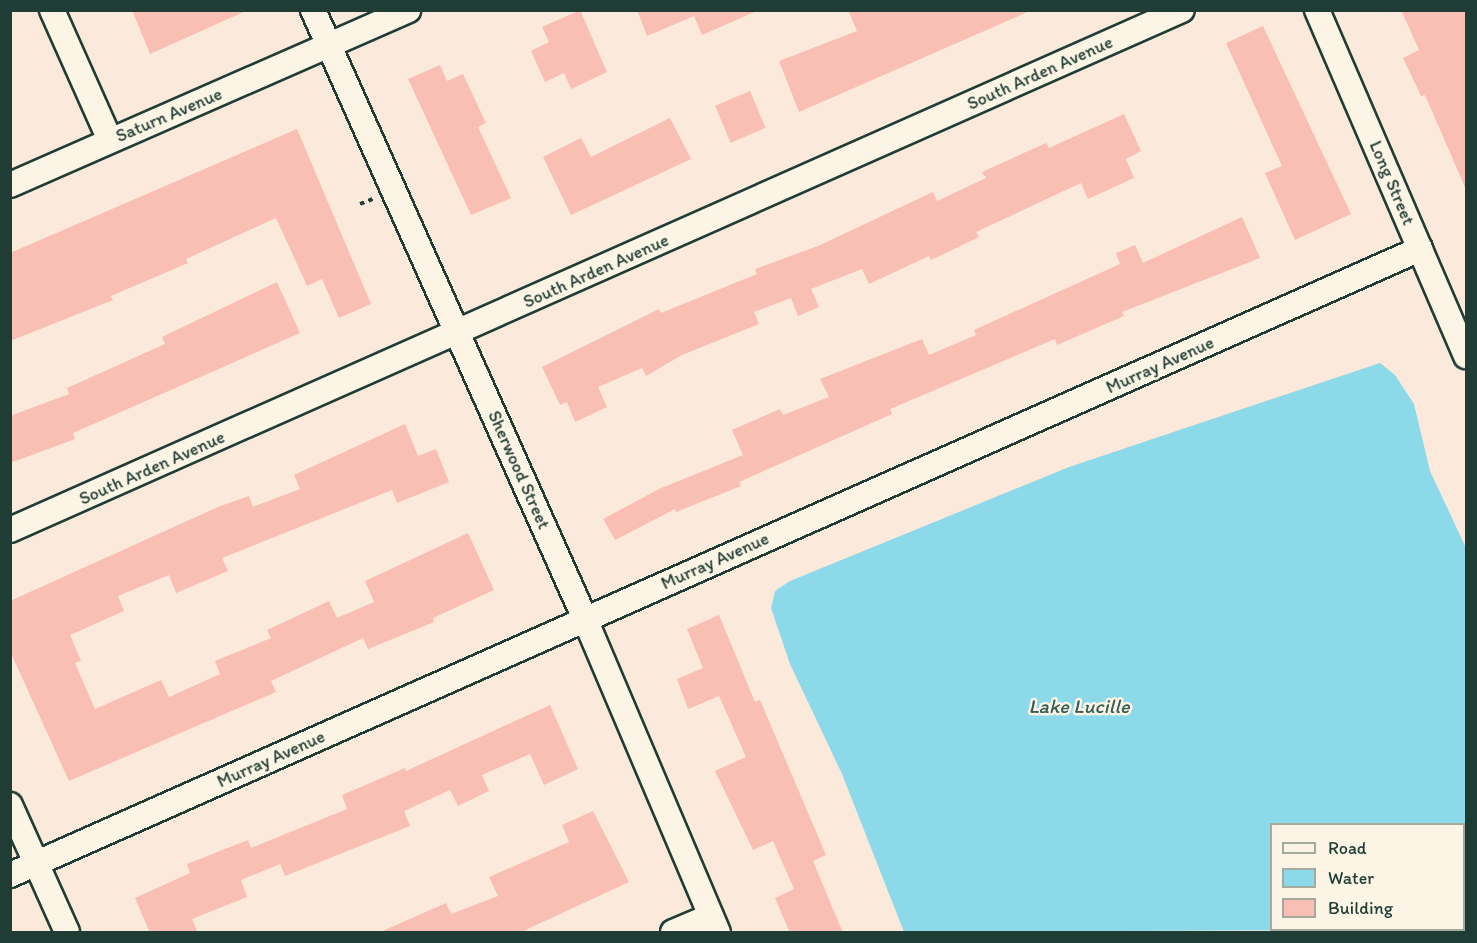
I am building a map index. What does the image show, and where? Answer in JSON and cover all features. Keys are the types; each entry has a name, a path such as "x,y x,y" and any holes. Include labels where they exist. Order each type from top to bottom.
{"street":[{"path":"52,10 110,140"},
{"name":"Sherwood Street","path":"313,10 585,619 715,924"},
{"name":"Saturn Avenue","path":"10,185 408,10"},
{"name":"South Arden Avenue","path":"10,530 1182,10"},
{"name":"Long Street","path":"1317,10 1467,356"},
{"name":"Murray Avenue","path":"10,875 1420,249"},
{"path":"10,805 67,933"},
{"path":"673,933 715,924"}],"water":[{"name":"Lake Lucille","path":"1380,363 1395,375 1414,404 1430,471 1466,548 1466,858 1465,823 1270,823 1270,930 904,932 842,774 790,664 771,608 775,591 790,581 1069,467"}],"building":[{"path":"132,10 248,10 150,54"},
{"path":"580,10 607,72 571,89 564,73 545,82 531,51 549,42 542,27"},
{"path":"637,10 759,10 702,35 694,16 647,36"},
{"path":"848,10 1032,10 799,112 779,61 857,31"},
{"path":"1401,10 1467,10 1467,192 1425,95 1421,96 1403,58 1419,50"},
{"path":"1263,26 1351,214 1295,240 1265,173 1282,166 1226,43"},
{"path":"440,65 447,81 463,74 486,123 478,127 511,198 471,215 408,79"},
{"path":"750,91 766,128 731,143 715,106"},
{"path":"1124,114 1141,151 1126,159 1134,178 1088,199 1081,183 976,232 979,237 931,260 929,256 869,284 862,269 811,289 819,307 798,316 791,298 754,312 759,324 682,355 646,376 642,368 598,387 607,407 575,422 567,402 560,405 542,367 659,309 661,313 757,274 755,269 818,246 933,192 937,201 986,178 982,172 1046,143 1049,148"},
{"path":"670,118 691,159 571,215 543,157 581,138 591,157"},
{"path":"297,129 371,304 339,318 322,279 307,286 276,218 186,259 188,263 111,296 113,300 10,341 10,253"},
{"path":"1242,217 1260,258 1122,312 1124,316 1057,345 1055,339 890,409 892,414 739,482 741,486 676,512 675,509 615,540 603,519 659,489 743,455 732,430 780,409 783,415 829,397 820,379 922,339 929,355 976,335 974,330 1120,264 1116,253 1135,245 1143,263"},
{"path":"277,282 300,333 73,433 75,439 10,463 10,416 69,394 67,388 165,344 162,337"},
{"path":"405,424 418,456 436,449 449,482 397,503 392,490 222,558 228,571 176,593 169,575 118,596 124,611 70,635 81,661 75,663 95,709 161,680 169,697 220,674 215,661 271,638 267,630 329,601 337,618 374,602 365,581 468,533 494,590 433,618 434,622 368,649 363,638 271,681 276,692 69,781 10,651 10,601 218,507 249,496 253,507 300,489 294,475"},
{"path":"719,615 755,702 760,700 826,855 813,861 843,933 790,933 775,898 794,889 773,841 753,850 715,771 746,757 719,696 688,709 677,679 703,668 687,629"},
{"path":"550,705 578,769 544,785 530,754 482,775 489,791 458,806 450,790 404,811 410,826 285,876 280,864 241,880 247,897 192,919 198,933 150,933 135,898 190,873 187,864 248,840 251,848 347,809 342,795 405,768 406,771"},
{"path":"593,811 629,882 519,933 378,933 446,903 451,914 498,896 489,877 569,842 562,825"}]}
